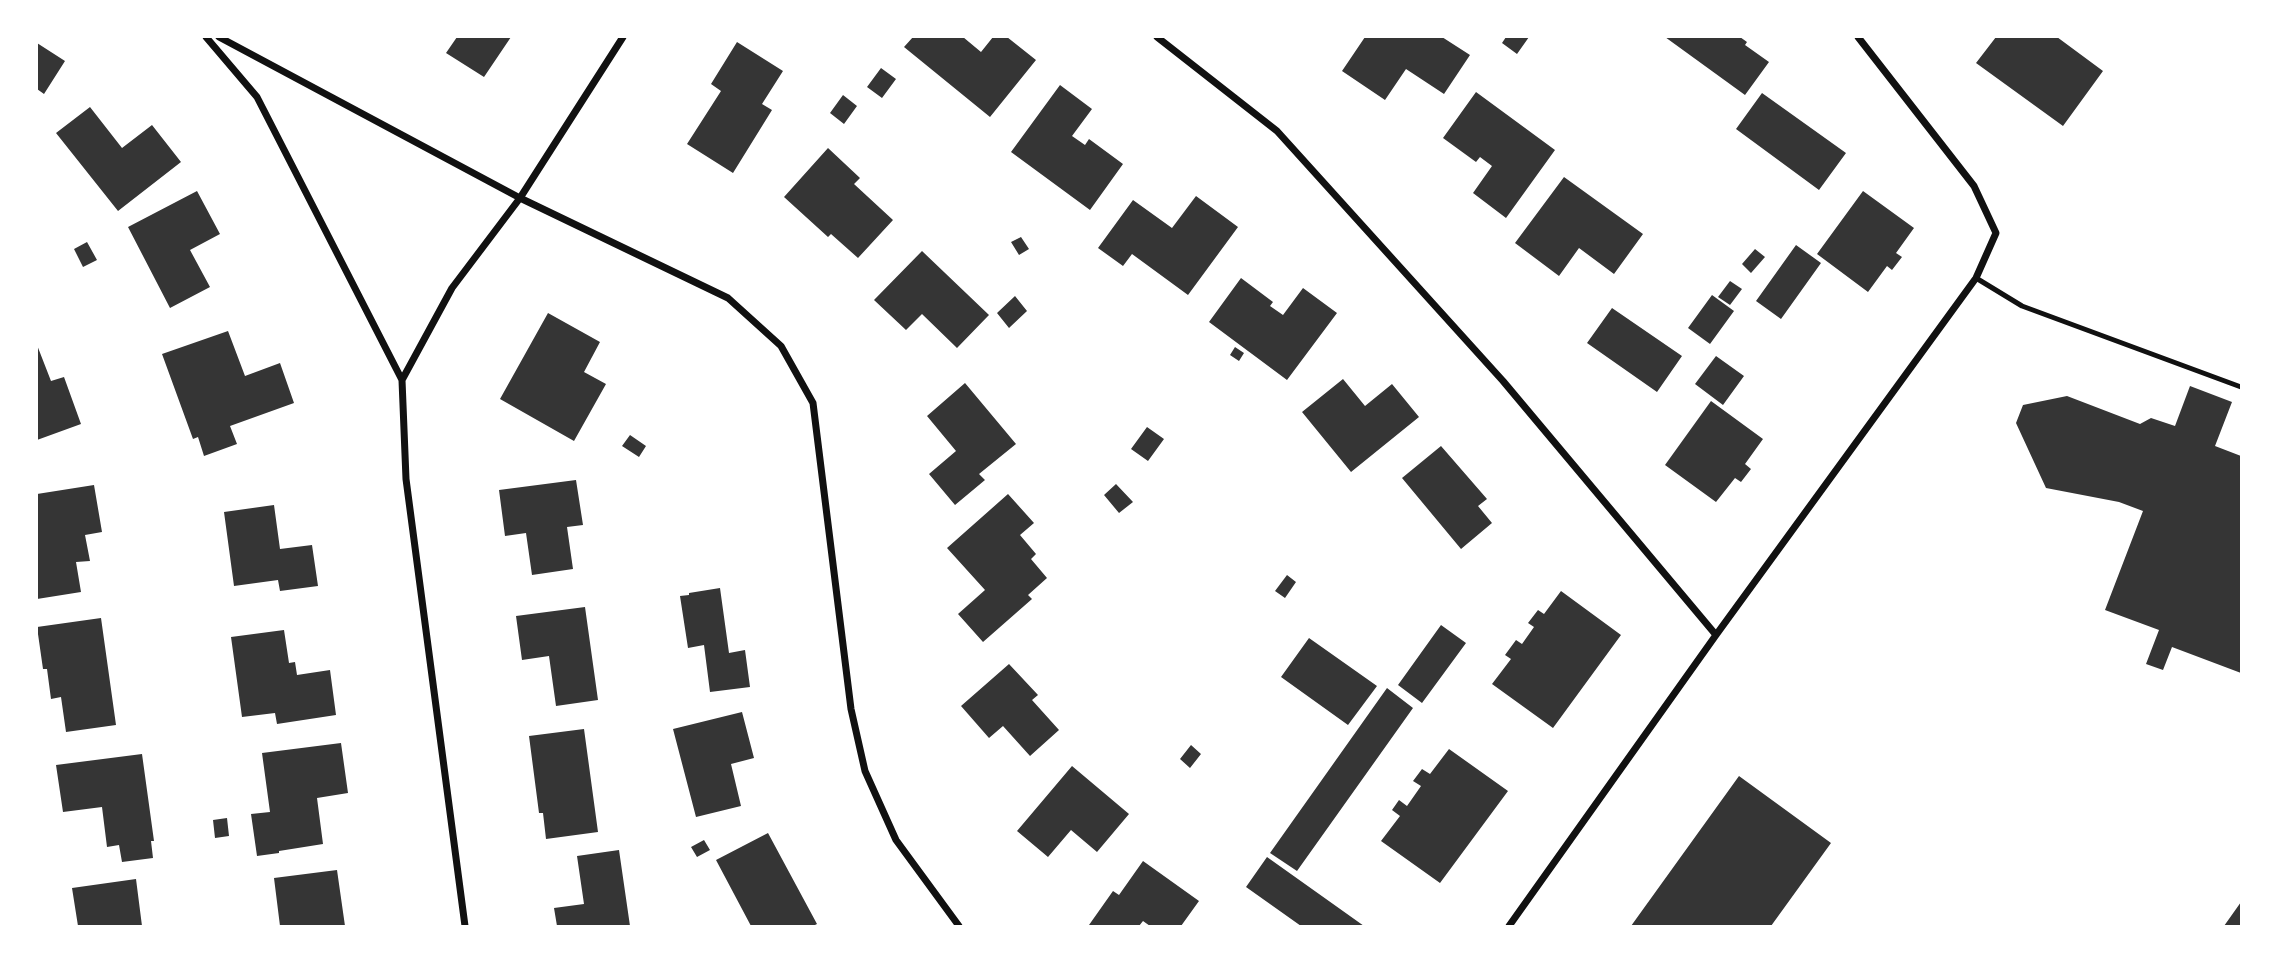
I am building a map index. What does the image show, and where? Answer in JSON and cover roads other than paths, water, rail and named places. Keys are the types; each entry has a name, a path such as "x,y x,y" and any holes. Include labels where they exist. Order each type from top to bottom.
{"street":[{"path":"206,37 257,97 402,380 406,479 465,926"},
{"path":"219,37 520,198 728,298 782,346 813,403 850,709 865,771 896,839 959,926"},
{"path":"402,380 452,288 520,198 624,37"},
{"path":"1157,37 1277,131 1503,381 1716,635"},
{"path":"1509,926 1716,635 1976,278 1996,233 1974,186 1858,37"}],"lane":[{"path":"1976,278 2022,306 2241,387"}]}
